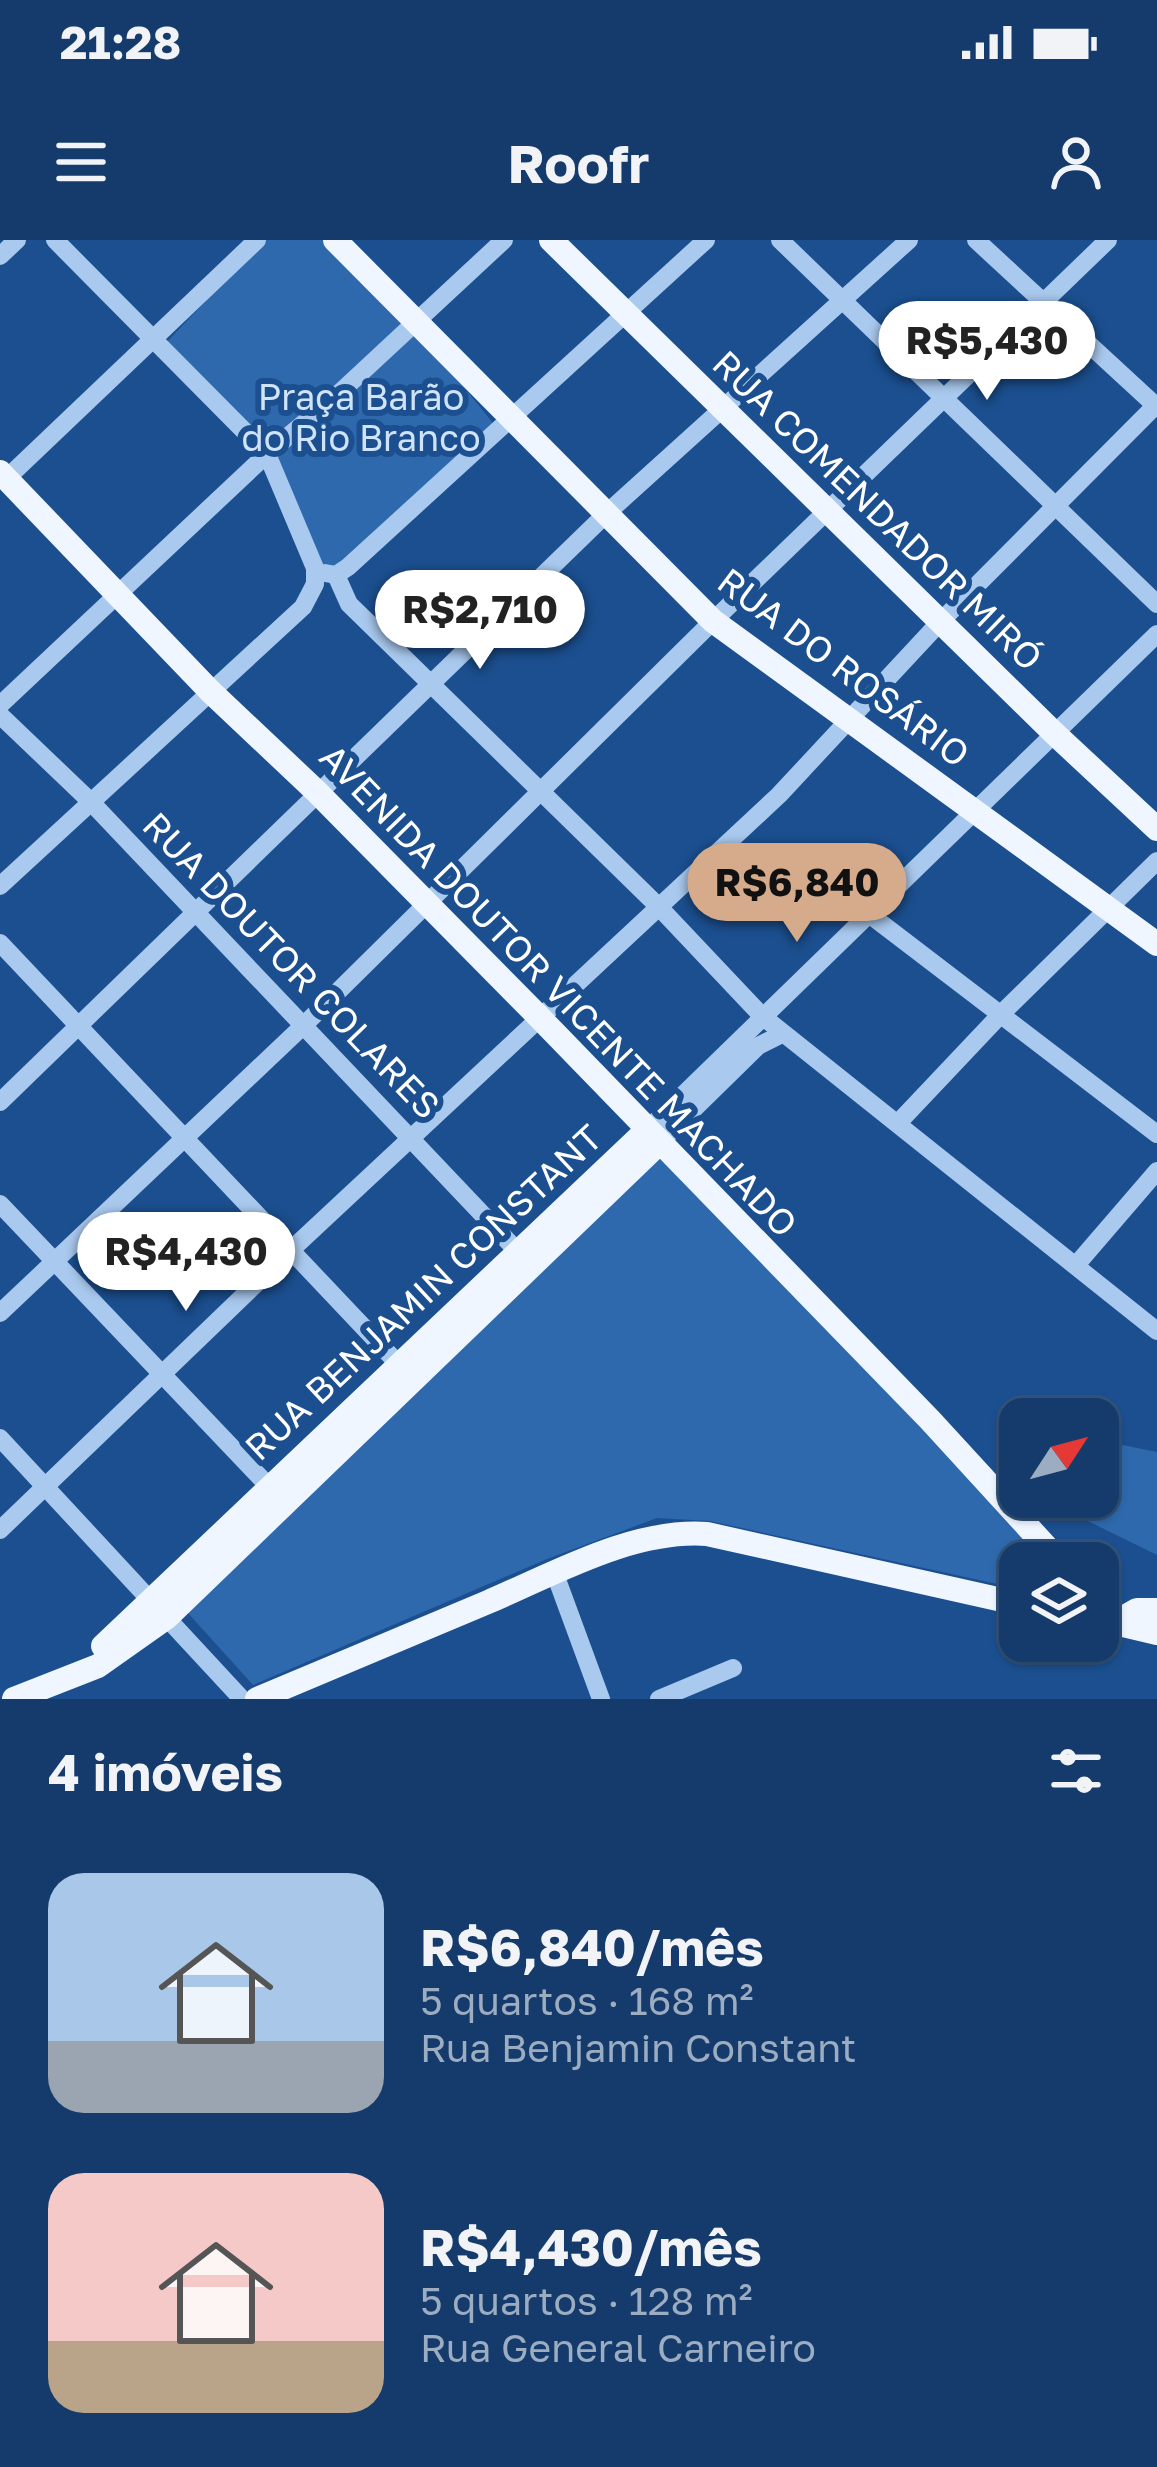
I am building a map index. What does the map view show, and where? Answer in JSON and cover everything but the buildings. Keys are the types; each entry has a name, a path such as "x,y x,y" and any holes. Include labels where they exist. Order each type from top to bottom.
{"main road":[{"path":"335,240 510,421"},
{"name":"RUA COMENDADOR MIRÓ","path":"551,240 1157,829"},
{"name":"RUA DO ROSÁRIO","path":"510,421 713,621 1157,944"},
{"name":"AVENIDA DOUTOR VICENTE MACHADO","path":"2,479 541,1019 930,1420 1038,1542"},
{"name":"RUA BENJAMIN CONSTANT","path":"14,1699 98,1666 652,1138"},
{"path":"257,1699 652,1536 692,1533 999,1599"},
{"path":"1119,1616 1157,1610"},
{"path":"1119,1623 1157,1634"}],"street":[{"path":"0,256 17,240"},
{"path":"0,886 303,607 315,584 316,568 267,454 55,240"},
{"path":"2,479 154,341 256,240"},
{"path":"0,705 504,240"},
{"path":"336,575 706,240"},
{"path":"780,240 1157,604"},
{"path":"0,1102 606,514 909,240"},
{"path":"0,1530 292,1249 778,795 941,621 1157,406 976,240"},
{"path":"0,1313 305,1024 1108,240"},
{"path":"316,568 336,575 350,604 658,906 762,1016 1157,1331"},
{"name":"RUA BENJAMIN CONSTANT","path":"652,1138 762,1016 1157,634"},
{"name":"RUA DOUTOR COLARES","path":"0,715 90,801 525,1259"},
{"path":"898,1123 1157,860"},
{"path":"869,914 1157,1134"},
{"path":"0,943 407,1372"},
{"name":"RUA BENJAMIN CONSTANT","path":"652,1138 748,1055 782,1034"},
{"path":"1076,1265 1157,1171"},
{"path":"0,1204 277,1495"},
{"path":"0,1438 242,1699"},
{"path":"555,1574 601,1699"},
{"path":"659,1699 734,1668"}],"green space":[{"name":"Praça Barão do Rio Branco","path":"264,240 331,240 410,321 497,428 338,572 317,565 285,486 163,346"},
{"path":"657,1155 1027,1542 999,1542 999,1584 710,1521 657,1518 547,1559 253,1685 187,1612"},
{"path":"1119,1444 1157,1452 1157,1555 1082,1518 1119,1518"}]}
